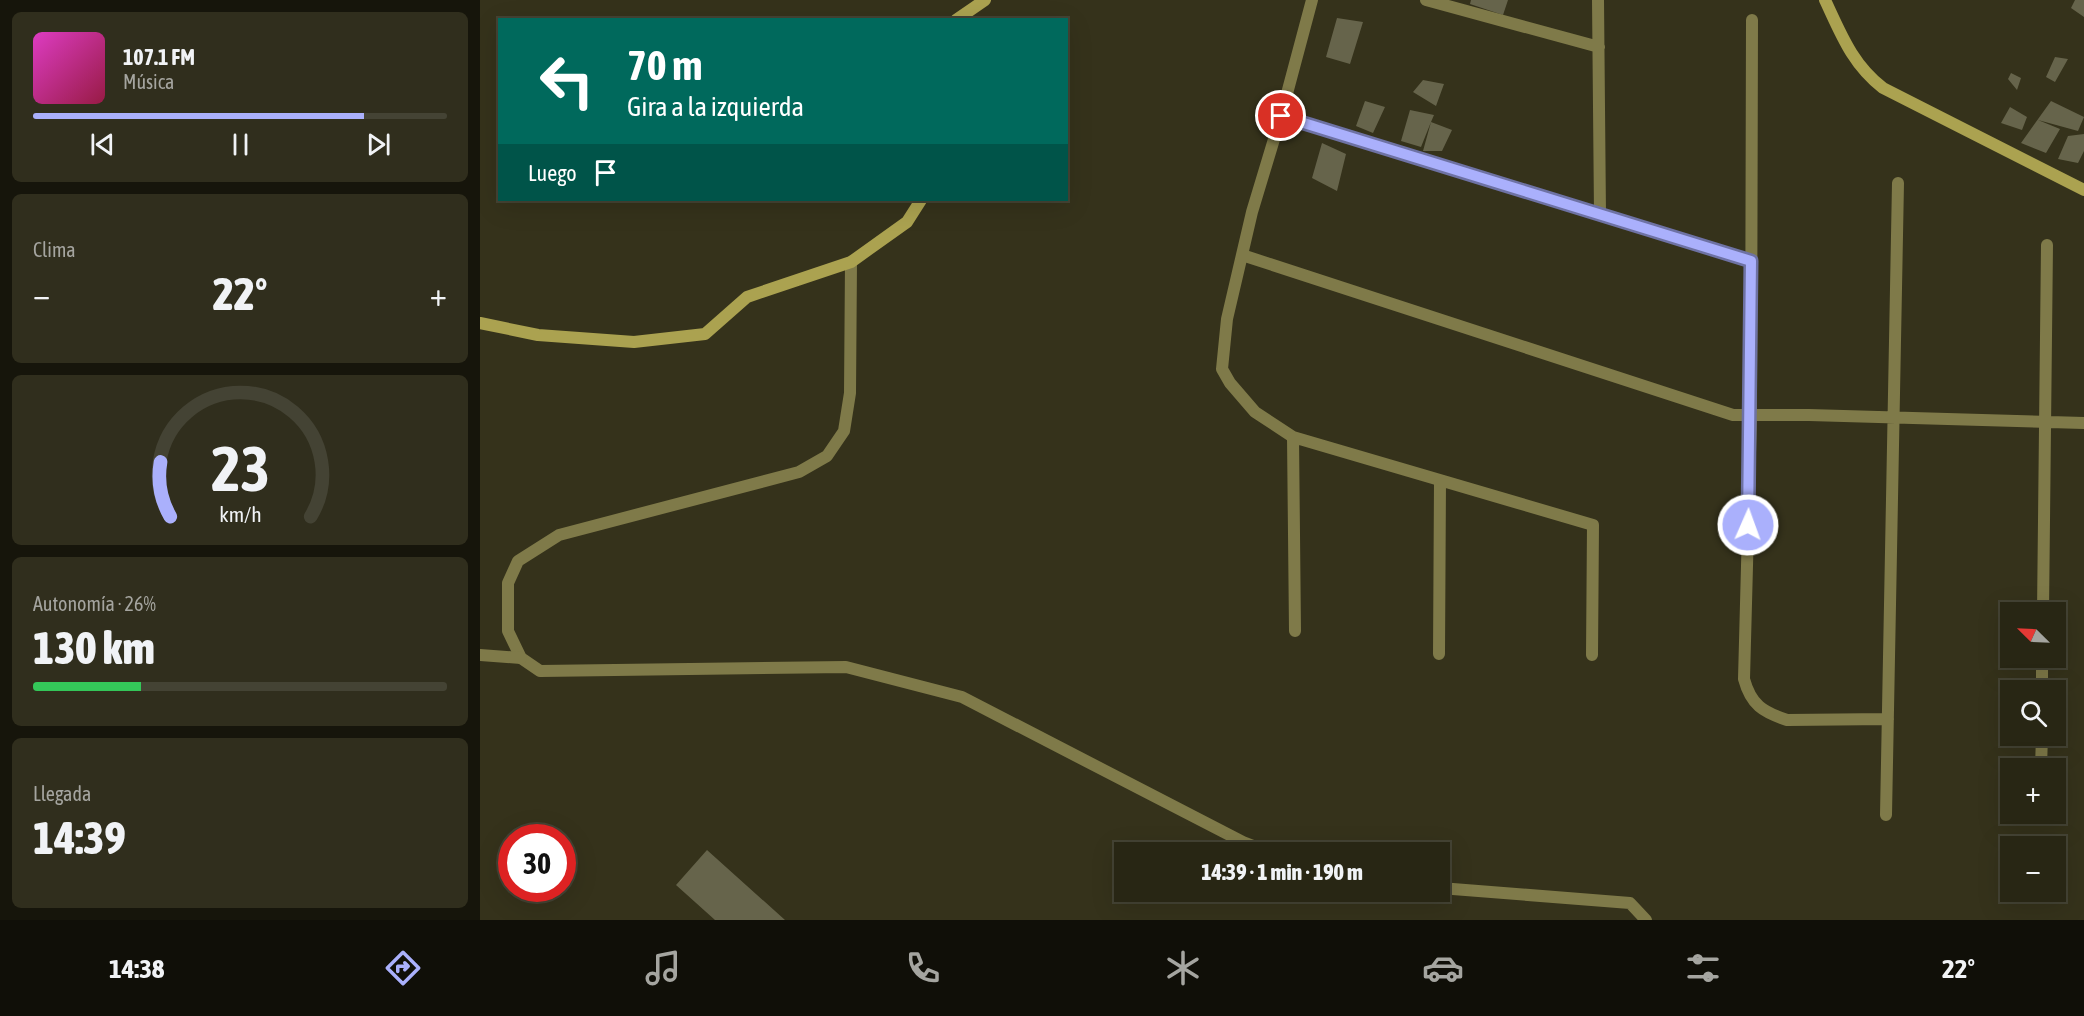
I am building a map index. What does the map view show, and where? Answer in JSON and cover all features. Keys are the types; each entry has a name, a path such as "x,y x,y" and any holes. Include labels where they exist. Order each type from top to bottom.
{"main road":[{"path":"959,18 985,0"},
{"path":"1825,0 1858,65 1883,88 2084,190"},
{"path":"480,324 538,335 634,342 705,334 747,297 851,262 907,222 920,201"}],"street":[{"path":"1312,0 1252,212 1227,319 1222,369 1230,383 1255,412 1293,437 1593,525 1592,655"},
{"path":"1426,0 1599,47"},
{"path":"1598,0 1600,214"},
{"path":"1752,20 1751,415 1744,680 1748,695 1758,705 1772,715 1787,720 1888,719"},
{"path":"1281,116 1751,261"},
{"path":"1886,815 1898,183"},
{"path":"2043,602 2047,245"},
{"path":"1242,255 1733,415 2084,423"},
{"path":"851,262 848,402 844,430 826,456 799,472 559,535 519,561 508,583 508,631 521,658 540,671 846,666 962,697 1243,842"},
{"path":"1293,437 1295,631"},
{"path":"1439,654 1440,481"},
{"path":"480,655 521,658"},
{"path":"1450,889 1630,903 1646,920"}],"building":[{"path":"1471,0 1508,0 1503,15 1470,4"},
{"path":"2075,0 2084,0 2084,17 2071,8"},
{"path":"1337,18 1363,22 1350,64 1326,57"},
{"path":"2055,57 2068,59 2055,82 2046,77"},
{"path":"2011,73 2021,78 2017,90 2008,79"},
{"path":"1423,80 1444,84 1436,106 1413,92"},
{"path":"1365,101 1385,107 1373,133 1356,126"},
{"path":"2051,101 2084,117 2078,131 2038,120 2060,129 2046,153 2021,143"},
{"path":"2010,107 2027,117 2022,130 2001,123"},
{"path":"1410,110 1434,115 1421,147 1401,141"},
{"path":"1431,122 1452,130 1442,151 1423,151"},
{"path":"2084,134 2084,151 2078,163 2058,159 2068,136"},
{"path":"1322,143 1346,154 1337,191 1312,178"},
{"path":"707,850 785,920 715,920 676,885"}],"route":[{"path":"1281,116 1751,261 1748,525"}]}
